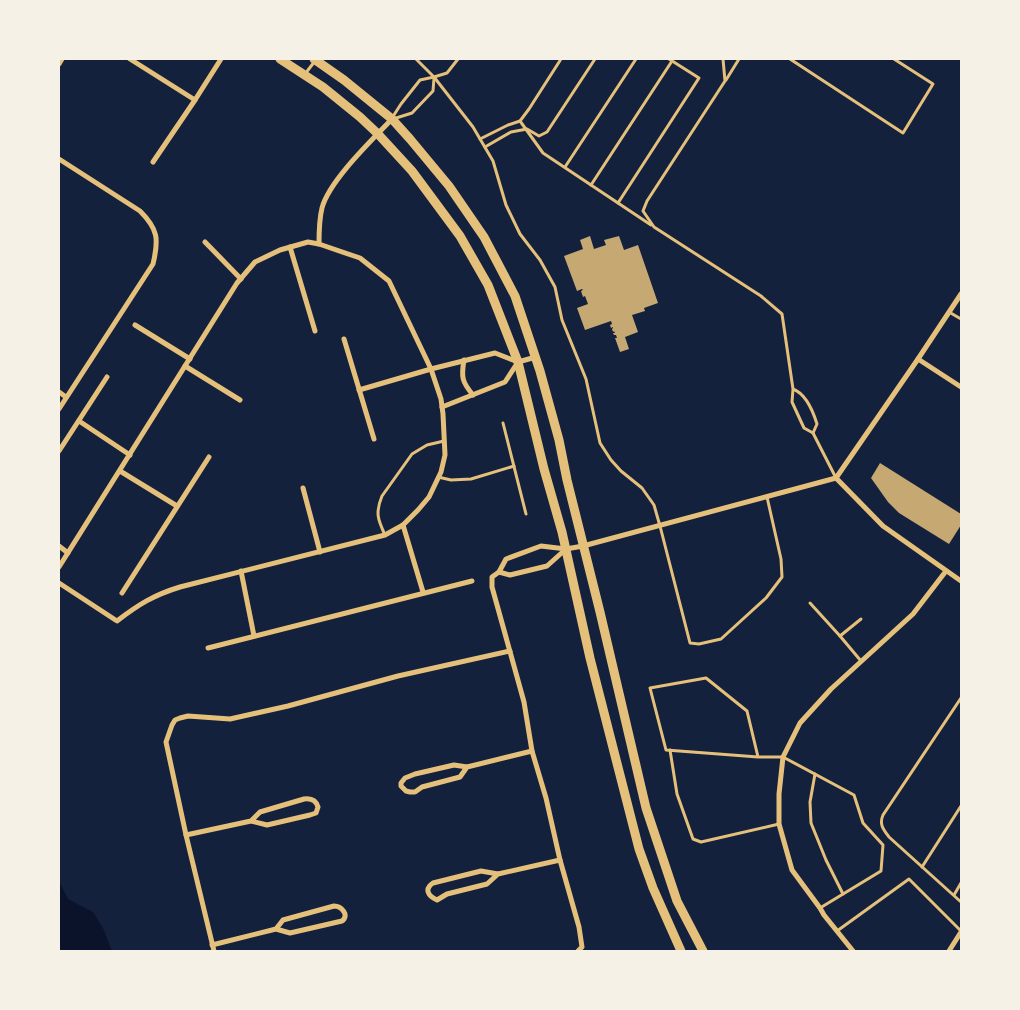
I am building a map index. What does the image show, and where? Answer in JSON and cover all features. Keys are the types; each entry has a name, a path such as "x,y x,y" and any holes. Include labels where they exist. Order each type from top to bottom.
{"main road":[{"path":"280,59 330,93 378,134 412,171 460,236 488,285 518,362 566,549 595,676 640,849 653,888 681,951"},
{"path":"316,59 392,119 449,186 484,237 515,296 536,357 559,440 646,808 677,901 703,951"}],"street":[{"path":"59,64 62,59"},
{"path":"130,59 195,100"},
{"path":"153,162 221,59"},
{"path":"320,244 319,230 322,207 333,186 352,162 392,119"},
{"path":"59,158 140,211 155,230 156,240 153,264 59,409"},
{"path":"205,242 240,279"},
{"path":"59,567 240,279 255,262 280,250 308,242 320,244 360,258 388,281 431,369 441,399 445,455 441,472 429,497 403,525 385,535 241,572 198,581 159,594 144,601 117,621 59,583"},
{"path":"290,247 315,331"},
{"path":"578,951 582,947 579,927 532,751 524,702 492,587 492,577 498,572 506,559 541,546 566,549 583,546 836,478 961,294"},
{"path":"135,325 190,359"},
{"path":"344,339 374,439"},
{"path":"359,390 495,353 518,362 536,357"},
{"path":"918,359 961,387"},
{"path":"464,360 462,377 465,385 473,395"},
{"path":"442,407 505,382 518,362"},
{"path":"185,366 240,400"},
{"path":"59,451 107,377"},
{"path":"59,392 66,397"},
{"path":"78,421 130,455"},
{"path":"122,593 209,457"},
{"path":"120,471 177,506"},
{"path":"836,478 883,526 961,581"},
{"path":"304,488 320,552"},
{"path":"403,525 423,592"},
{"path":"59,546 68,553"},
{"path":"498,572 510,574 547,566 566,549"},
{"path":"853,951 824,915 792,870 779,824 779,794 783,757 800,723 831,689 914,614 946,571"},
{"path":"241,572 254,636"},
{"path":"208,648 472,581"},
{"path":"214,951 166,742 175,720 188,716 230,719 288,706 398,676 510,651"},
{"path":"467,767 460,778 422,787 416,792 406,791 401,786 404,778 415,774 454,765 467,767 532,751"},
{"path":"186,835 251,821 267,825 316,813 318,807 315,802 304,799 260,812 251,821"},
{"path":"498,874 487,884 447,894 437,900 429,896 427,892 433,883 481,871 498,874 560,860"},
{"path":"212,945 276,929 290,933 342,921 346,916 342,909 334,906 283,920 276,929"},
{"path":"949,951 961,931"}],"lane":[{"path":"305,75 316,59"},
{"path":"416,59 434,78 473,127 493,161 506,205 520,234 540,260 555,287 562,320 586,379 600,444 611,460 642,488 654,505 690,643 699,644 721,639 766,598 782,578 781,559 767,497"},
{"path":"392,119 400,104 420,80 434,78 447,73 458,59"},
{"path":"480,139 520,121 562,59"},
{"path":"484,147 511,132 527,129 539,136 547,132 595,59"},
{"path":"565,168 636,59"},
{"path":"723,59 725,81"},
{"path":"654,226 643,211 647,201 740,59"},
{"path":"790,59 903,133 933,84 894,59"},
{"path":"591,185 670,60 699,78 618,202"},
{"path":"392,119 412,113 433,92 434,78"},
{"path":"520,121 543,153 761,296 782,314 793,390 792,402 804,428 813,433 836,478"},
{"path":"949,312 961,320"},
{"path":"793,390 800,392 812,411 817,424 813,433"},
{"path":"503,423 526,514"},
{"path":"385,535 378,519 379,503 382,496 412,454 428,445 444,440"},
{"path":"438,477 451,480 471,479 514,466"},
{"path":"810,603 862,662"},
{"path":"840,636 861,619"},
{"path":"758,757 747,711 706,678 650,688 666,750 758,757 783,757 854,795 862,823 883,845 881,871 820,908"},
{"path":"961,698 881,820 884,830 889,837 961,902"},
{"path":"670,750 677,794 693,839 701,842 779,824"},
{"path":"815,774 810,802 811,823 826,860 844,894"},
{"path":"922,867 961,806"},
{"path":"837,931 909,879 961,931"},
{"path":"953,895 961,883"}],"water":[{"path":"59,881 68,899 93,912 103,928 112,951 59,951"}],"building":[{"path":"590,236 594,249 606,245 604,240 619,236 624,250 638,245 658,303 644,308 645,311 632,315 638,332 625,337 629,349 620,352 615,338 617,338 616,335 614,335 613,327 611,328 610,325 612,324 611,321 585,330 577,308 588,304 585,296 583,297 581,291 583,290 577,291 564,256 583,249 580,240"},
{"path":"880,463 961,514 961,525 949,544 899,513 888,502 871,478"}]}
